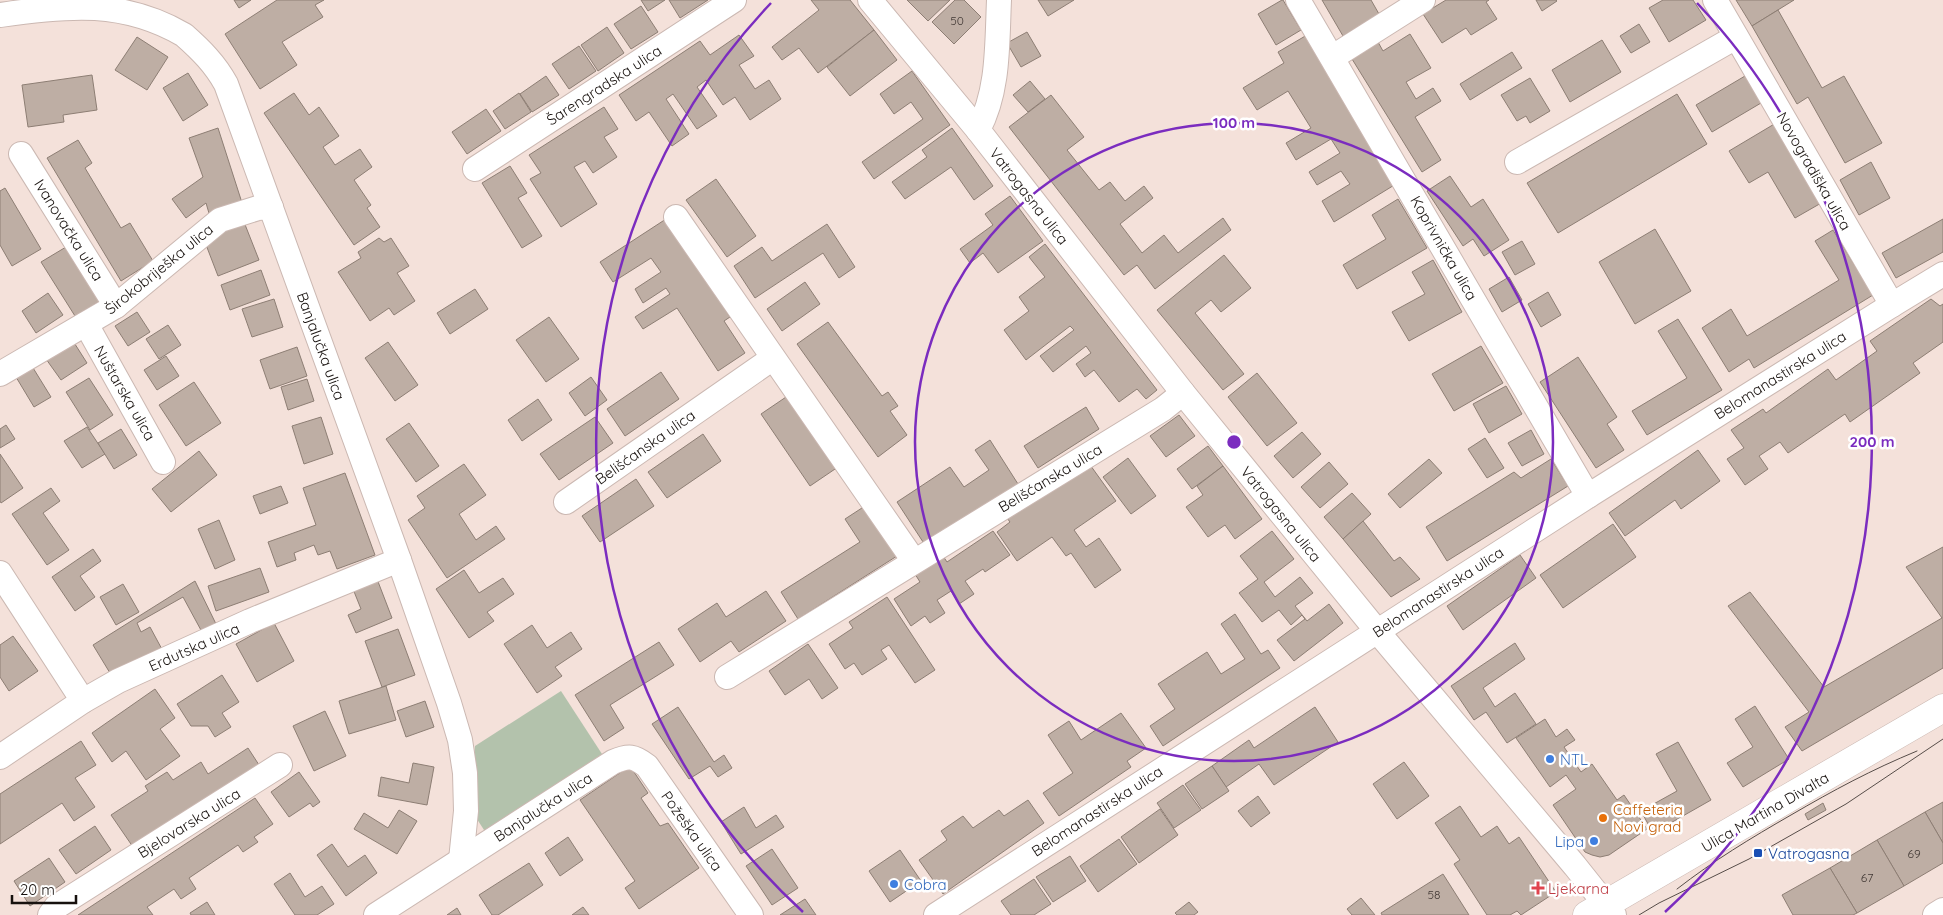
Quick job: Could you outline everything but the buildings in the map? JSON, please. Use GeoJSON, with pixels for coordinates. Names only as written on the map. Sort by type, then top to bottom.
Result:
{"type":"FeatureCollection","features":[{"type":"Feature","properties":{"kind":"street","name":"Šarengradska ulica"},"geometry":{"type":"LineString","coordinates":[[475,169],[734,0]]}},
{"type":"Feature","properties":{"kind":"street","name":"Vatrogasna ulica"},"geometry":{"type":"LineString","coordinates":[[870,0],[978,130],[1183,393],[1602,911]]}},
{"type":"Feature","properties":{"kind":"street"},"geometry":{"type":"LineString","coordinates":[[978,130],[987,113],[992,92],[996,63],[999,0]]}},
{"type":"Feature","properties":{"kind":"street","name":"Koprivnička ulica"},"geometry":{"type":"LineString","coordinates":[[1298,0],[1588,496]]}},
{"type":"Feature","properties":{"kind":"street"},"geometry":{"type":"LineString","coordinates":[[1332,56],[1423,0]]}},
{"type":"Feature","properties":{"kind":"street","name":"Novogradiška ulica"},"geometry":{"type":"LineString","coordinates":[[1716,0],[1892,305]]}},
{"type":"Feature","properties":{"kind":"street","name":"Banjalučka ulica"},"geometry":{"type":"LineString","coordinates":[[0,16],[81,3],[103,2],[141,9],[156,15],[201,50],[216,67],[226,84],[449,702],[460,740],[465,773],[466,811],[461,860]]}},
{"type":"Feature","properties":{"kind":"street"},"geometry":{"type":"LineString","coordinates":[[1517,162],[1736,37]]}},
{"type":"Feature","properties":{"kind":"street","name":"Ivanovačka ulica"},"geometry":{"type":"LineString","coordinates":[[21,154],[116,306]]}},
{"type":"Feature","properties":{"kind":"street","name":"Širokobriješka ulica"},"geometry":{"type":"LineString","coordinates":[[0,374],[116,306],[220,220],[258,208],[271,207]]}},
{"type":"Feature","properties":{"kind":"street"},"geometry":{"type":"LineString","coordinates":[[676,217],[914,561]]}},
{"type":"Feature","properties":{"kind":"street","name":"Belomanastirska ulica"},"geometry":{"type":"LineString","coordinates":[[936,915],[1588,496],[1943,274]]}},
{"type":"Feature","properties":{"kind":"street","name":"Nuštarska ulica"},"geometry":{"type":"LineString","coordinates":[[86,324],[164,462]]}},
{"type":"Feature","properties":{"kind":"street","name":"Belišćanska ulica"},"geometry":{"type":"LineString","coordinates":[[566,502],[773,358]]}},
{"type":"Feature","properties":{"kind":"street","name":"Belišćanska ulica"},"geometry":{"type":"LineString","coordinates":[[727,676],[1163,409],[1183,393]]}},
{"type":"Feature","properties":{"kind":"street","name":"Erdutska ulica"},"geometry":{"type":"LineString","coordinates":[[0,757],[118,681],[250,621],[399,560]]}},
{"type":"Feature","properties":{"kind":"street"},"geometry":{"type":"LineString","coordinates":[[0,572],[83,702]]}},
{"type":"Feature","properties":{"kind":"street","name":"Ulica Martina Divalta"},"geometry":{"type":"LineString","coordinates":[[1602,911],[1943,708]]}},
{"type":"Feature","properties":{"kind":"street","name":"Banjalučka ulica"},"geometry":{"type":"LineString","coordinates":[[376,915],[613,762],[626,757]]}},
{"type":"Feature","properties":{"kind":"street","name":"Požeška ulica"},"geometry":{"type":"LineString","coordinates":[[626,757],[638,759],[648,766],[751,915]]}},
{"type":"Feature","properties":{"kind":"street","name":"Bjelovarska ulica"},"geometry":{"type":"LineString","coordinates":[[50,915],[56,907],[280,765]]}},
{"type":"Feature","properties":{"kind":"street"},"geometry":{"type":"LineString","coordinates":[[1935,915],[1943,910]]}},
{"type":"Feature","properties":{"kind":"green space"},"geometry":{"type":"Polygon","coordinates":[[[561,691],[602,754],[486,833],[473,813],[471,790],[475,746],[561,691]]]}},
{"type":"Feature","properties":{"kind":"tram line"},"geometry":{"type":"LineString","coordinates":[[1639,915],[1659,903],[1749,859],[1846,804],[1943,739]]}},
{"type":"Feature","properties":{"kind":"tram line"},"geometry":{"type":"LineString","coordinates":[[1677,889],[1761,832],[1868,773],[1917,751]]}},
{"type":"Feature","properties":{"kind":"place","name":"NTL"},"geometry":{"type":"Point","coordinates":[1550,759]}},
{"type":"Feature","properties":{"kind":"place","name":"Caffeteria Novi grad"},"geometry":{"type":"Point","coordinates":[1603,818]}},
{"type":"Feature","properties":{"kind":"place","name":"Lipa"},"geometry":{"type":"Point","coordinates":[1594,841]}},
{"type":"Feature","properties":{"kind":"place","name":"Vatrogasna"},"geometry":{"type":"Point","coordinates":[1758,853]}},
{"type":"Feature","properties":{"kind":"place","name":"Cobra"},"geometry":{"type":"Point","coordinates":[894,884]}},
{"type":"Feature","properties":{"kind":"place","name":"Ljekarna"},"geometry":{"type":"Point","coordinates":[1538,888]}}]}
